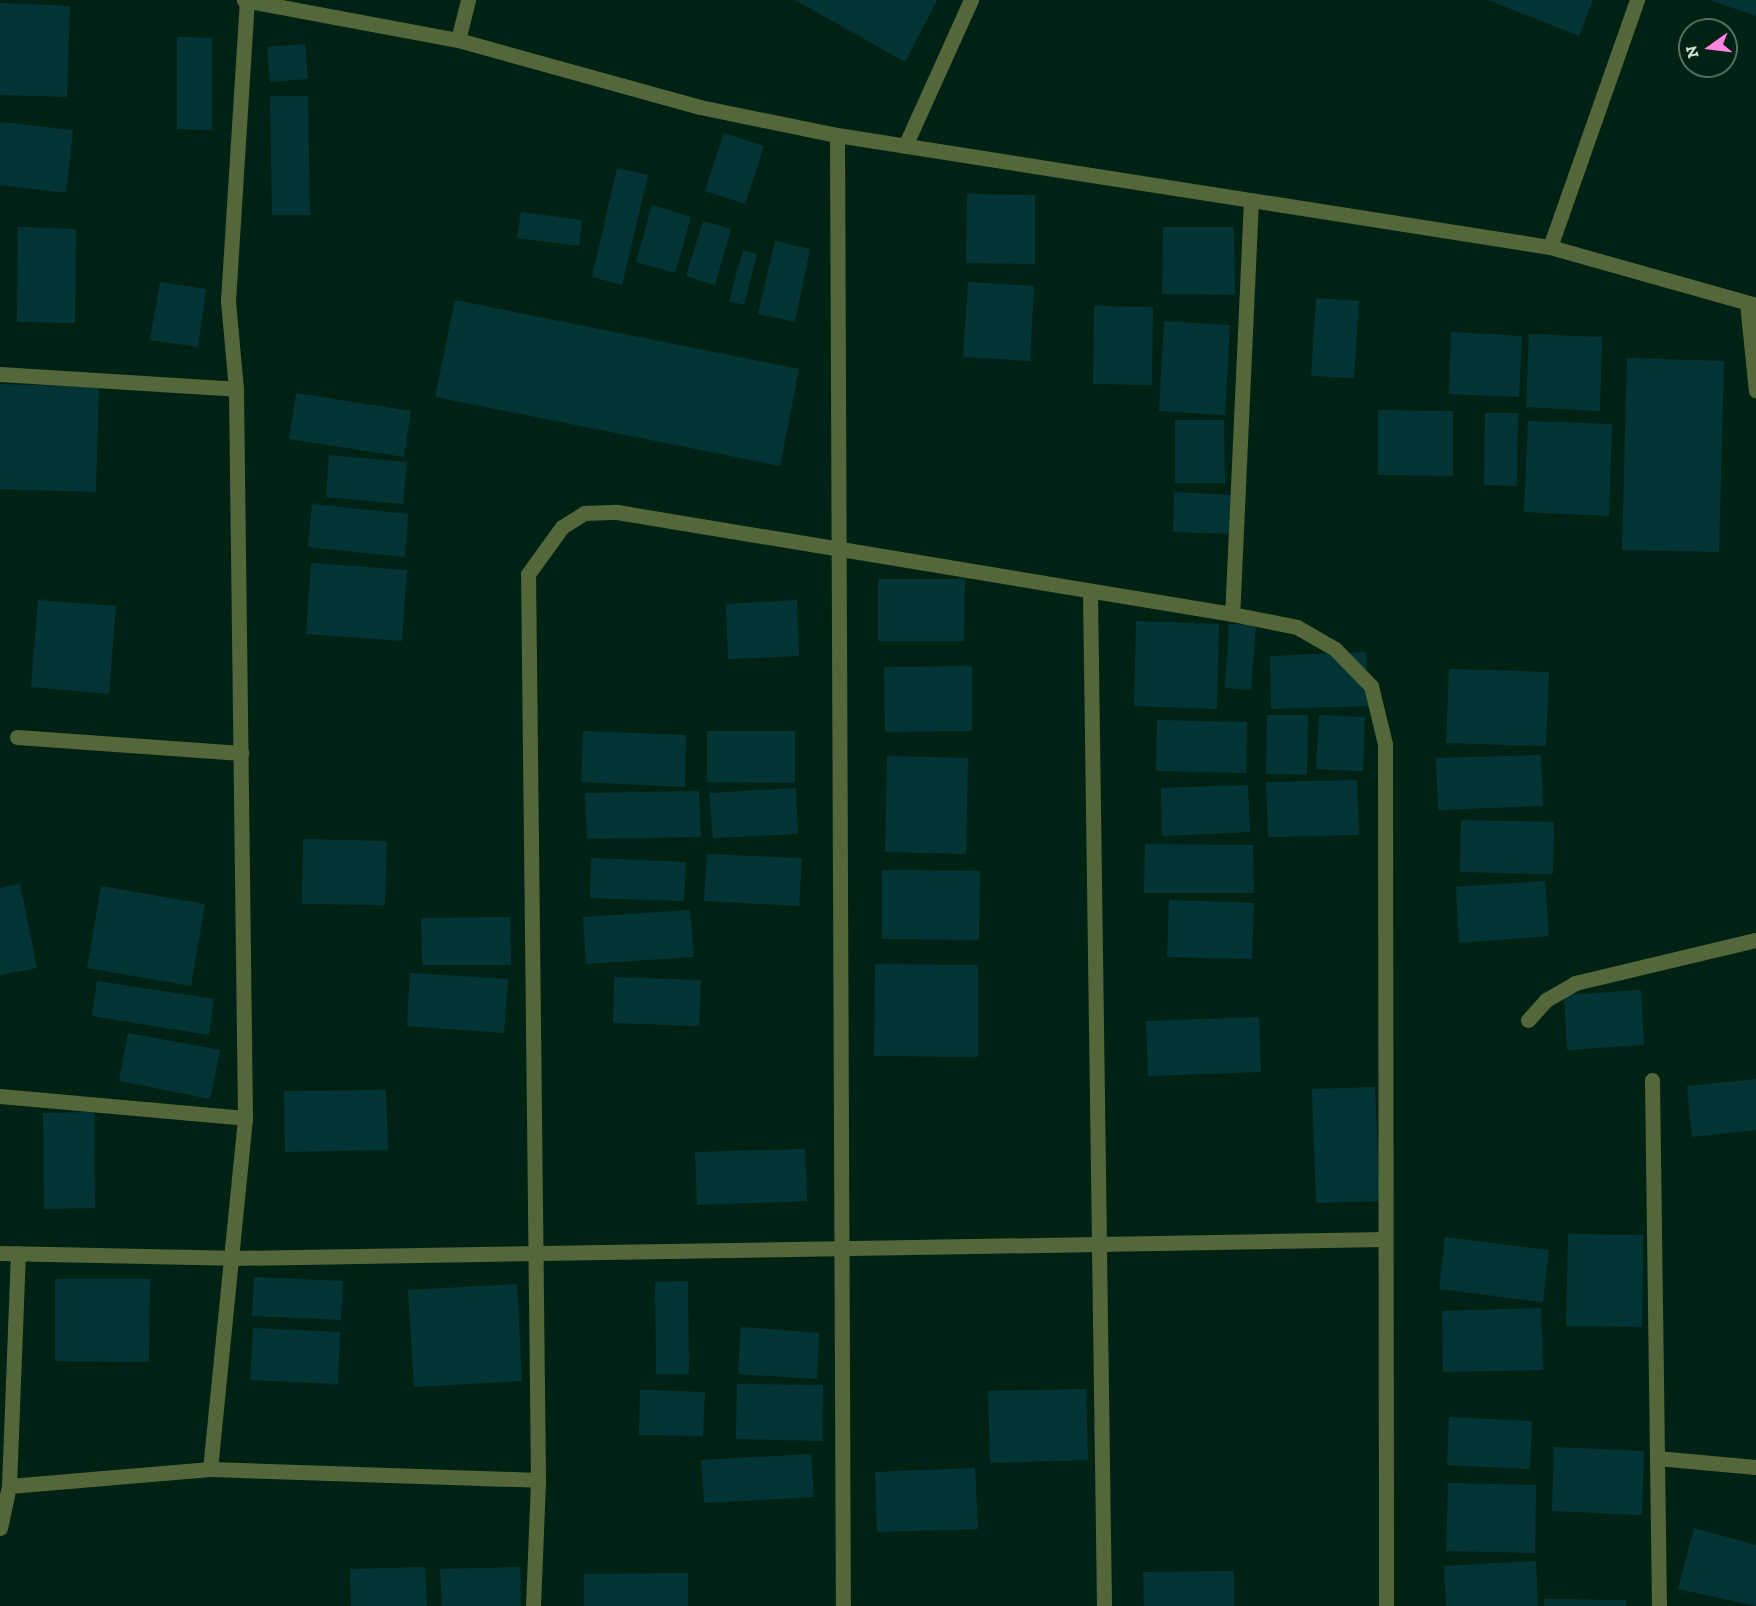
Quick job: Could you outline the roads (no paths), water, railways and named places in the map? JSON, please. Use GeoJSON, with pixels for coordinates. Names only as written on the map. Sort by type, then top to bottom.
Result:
{"type":"FeatureCollection","features":[{"type":"Feature","properties":{"kind":"street"},"geometry":{"type":"LineString","coordinates":[[210,1469],[244,1118],[236,389],[228,301],[245,0],[458,40],[700,107],[837,135],[1550,247],[1752,304],[1756,391]]}},
{"type":"Feature","properties":{"kind":"street"},"geometry":{"type":"LineString","coordinates":[[458,40],[468,0]]}},
{"type":"Feature","properties":{"kind":"street"},"geometry":{"type":"LineString","coordinates":[[905,146],[971,0]]}},
{"type":"Feature","properties":{"kind":"street"},"geometry":{"type":"LineString","coordinates":[[1550,247],[1637,0]]}},
{"type":"Feature","properties":{"kind":"street"},"geometry":{"type":"LineString","coordinates":[[837,135],[838,1248],[843,1606]]}},
{"type":"Feature","properties":{"kind":"street"},"geometry":{"type":"LineString","coordinates":[[1232,614],[1251,200]]}},
{"type":"Feature","properties":{"kind":"street"},"geometry":{"type":"LineString","coordinates":[[0,374],[236,389]]}},
{"type":"Feature","properties":{"kind":"street"},"geometry":{"type":"LineString","coordinates":[[533,1606],[538,1480],[528,574],[562,527],[584,513],[617,512],[838,552],[1232,614],[1297,627],[1335,649],[1371,686],[1385,744],[1386,1606]]}},
{"type":"Feature","properties":{"kind":"street"},"geometry":{"type":"LineString","coordinates":[[1090,591],[1104,1606]]}},
{"type":"Feature","properties":{"kind":"street"},"geometry":{"type":"LineString","coordinates":[[16,737],[241,753]]}},
{"type":"Feature","properties":{"kind":"street"},"geometry":{"type":"LineString","coordinates":[[1528,1020],[1546,1000],[1575,983],[1756,940]]}},
{"type":"Feature","properties":{"kind":"street"},"geometry":{"type":"LineString","coordinates":[[1652,1080],[1659,1606]]}},
{"type":"Feature","properties":{"kind":"street"},"geometry":{"type":"LineString","coordinates":[[0,1096],[244,1118]]}},
{"type":"Feature","properties":{"kind":"street"},"geometry":{"type":"LineString","coordinates":[[0,1253],[231,1258],[1384,1239]]}},
{"type":"Feature","properties":{"kind":"street"},"geometry":{"type":"LineString","coordinates":[[0,1528],[9,1486],[18,1253]]}},
{"type":"Feature","properties":{"kind":"street"},"geometry":{"type":"LineString","coordinates":[[1657,1458],[1756,1467]]}},
{"type":"Feature","properties":{"kind":"street"},"geometry":{"type":"LineString","coordinates":[[9,1486],[210,1469],[538,1480]]}}]}
